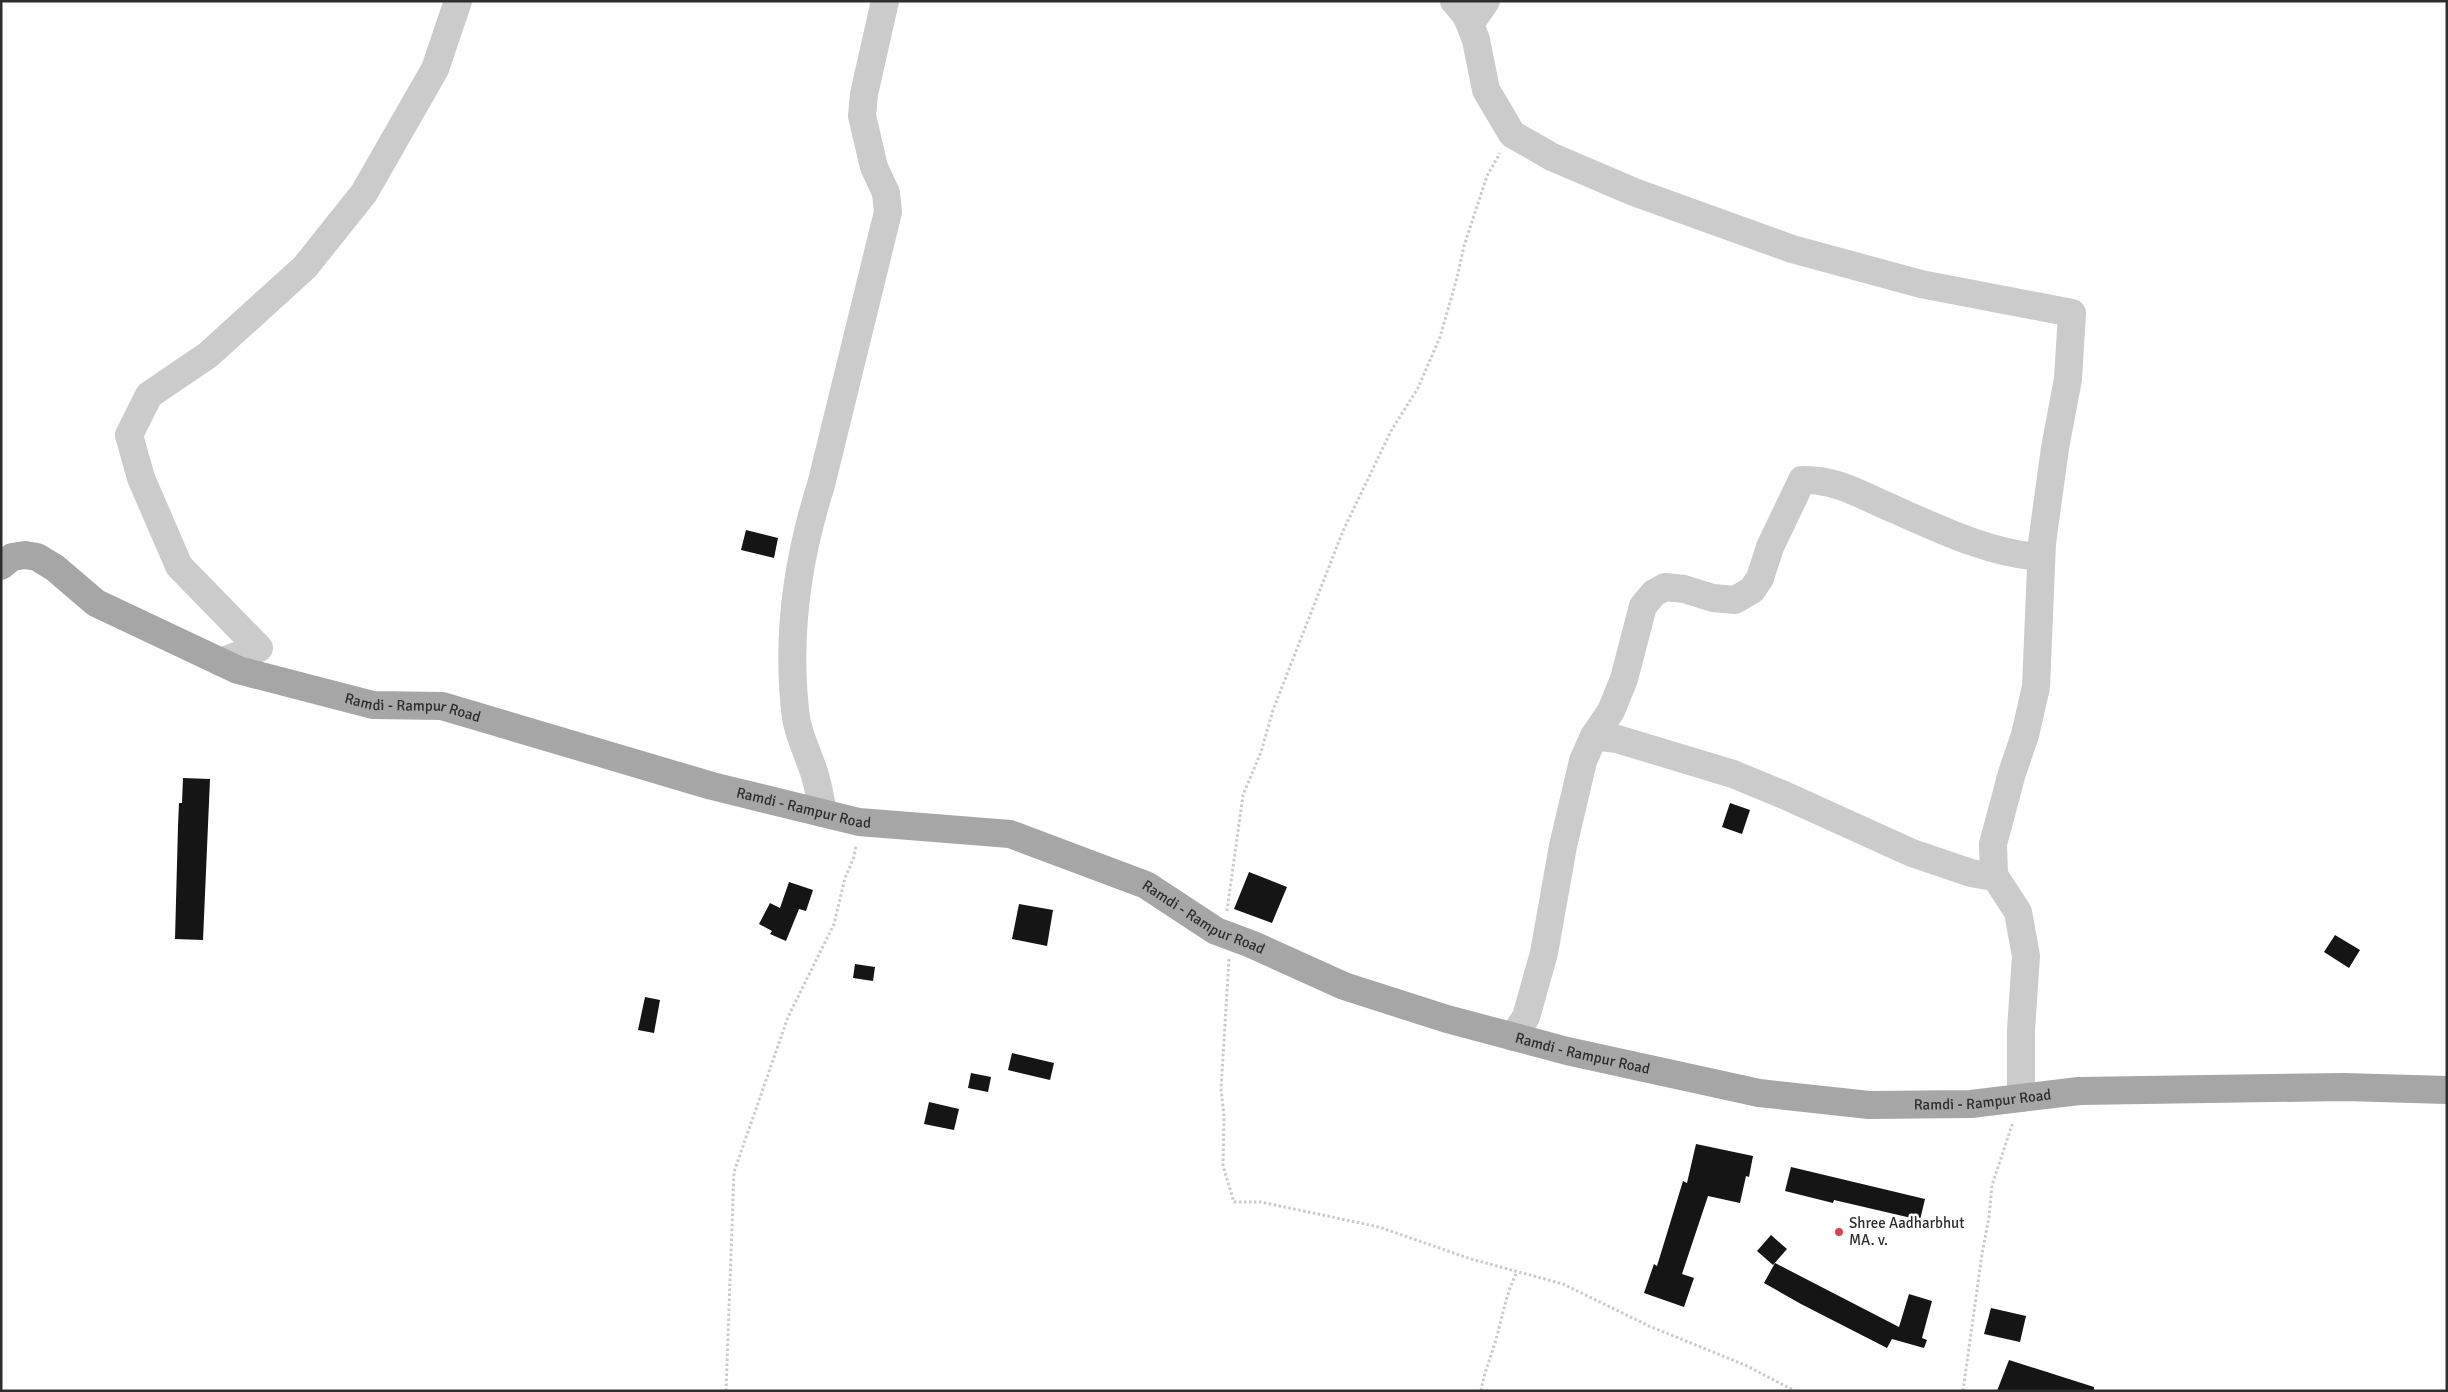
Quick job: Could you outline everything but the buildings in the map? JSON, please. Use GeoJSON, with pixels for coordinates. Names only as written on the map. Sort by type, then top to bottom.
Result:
{"type":"FeatureCollection","features":[{"type":"Feature","properties":{"kind":"main road","name":"Ramdi - Rampur Road"},"geometry":{"type":"LineString","coordinates":[[1,566],[12,558],[25,555],[37,557],[55,568],[96,603],[238,670],[373,705],[442,706],[712,786],[859,822],[1010,834],[1146,885],[1223,933],[1344,986],[1447,1019],[1759,1093],[1869,1105],[1971,1104],[2088,1090],[2344,1087],[2447,1090]]}},
{"type":"Feature","properties":{"kind":"street"},"geometry":{"type":"LineString","coordinates":[[220,662],[259,648],[179,566],[141,478],[129,435],[149,395],[208,355],[305,267],[364,194],[436,69],[458,1]]}},
{"type":"Feature","properties":{"kind":"street"},"geometry":{"type":"LineString","coordinates":[[823,813],[816,780],[796,719],[793,653],[797,580],[809,524],[821,485],[888,212],[886,193],[874,167],[862,116],[864,94],[885,1]]}},
{"type":"Feature","properties":{"kind":"street"},"geometry":{"type":"LineString","coordinates":[[1454,1],[1465,14],[1476,40],[1486,90],[1512,134],[1552,157],[1634,192],[1792,249],[1921,284],[2072,313],[2068,379],[2055,448],[2041,557],[2036,687],[2025,736],[2012,773],[1993,844],[1994,875],[2018,912],[2026,956],[2021,1030],[2021,1098]]}},
{"type":"Feature","properties":{"kind":"street"},"geometry":{"type":"LineString","coordinates":[[1470,24],[1486,1]]}},
{"type":"Feature","properties":{"kind":"street"},"geometry":{"type":"LineString","coordinates":[[1513,1036],[1526,1017],[1544,954],[1565,837],[1583,761],[1594,736],[1611,710],[1624,679],[1643,606],[1654,593],[1665,588],[1684,589],[1713,598],[1735,600],[1752,590],[1760,578],[1770,547],[1802,480],[1831,482],[1968,539],[2016,556],[2041,557]]}},
{"type":"Feature","properties":{"kind":"street"},"geometry":{"type":"LineString","coordinates":[[1594,736],[1617,739],[1733,774],[1912,853],[1971,873],[1988,876]]}},
{"type":"Feature","properties":{"kind":"path"},"geometry":{"type":"LineString","coordinates":[[1512,134],[1488,176],[1464,246],[1440,336],[1418,388],[1391,431],[1343,531],[1276,702],[1262,752],[1243,795],[1223,933],[1221,1089],[1224,1116],[1223,1166],[1234,1202],[1261,1202],[1370,1224],[1418,1242],[1563,1284],[1665,1333],[1745,1364],[1795,1391]]}},
{"type":"Feature","properties":{"kind":"path"},"geometry":{"type":"LineString","coordinates":[[726,1391],[734,1172],[788,1017],[834,924],[845,878],[854,857],[859,822]]}},
{"type":"Feature","properties":{"kind":"path"},"geometry":{"type":"LineString","coordinates":[[1963,1391],[1992,1185],[2021,1098]]}},
{"type":"Feature","properties":{"kind":"path"},"geometry":{"type":"LineString","coordinates":[[1481,1391],[1486,1364],[1505,1309],[1508,1290],[1517,1272]]}},
{"type":"Feature","properties":{"kind":"place","name":"Shree Aadharbhut MA. v."},"geometry":{"type":"Point","coordinates":[1839,1232]}}]}
